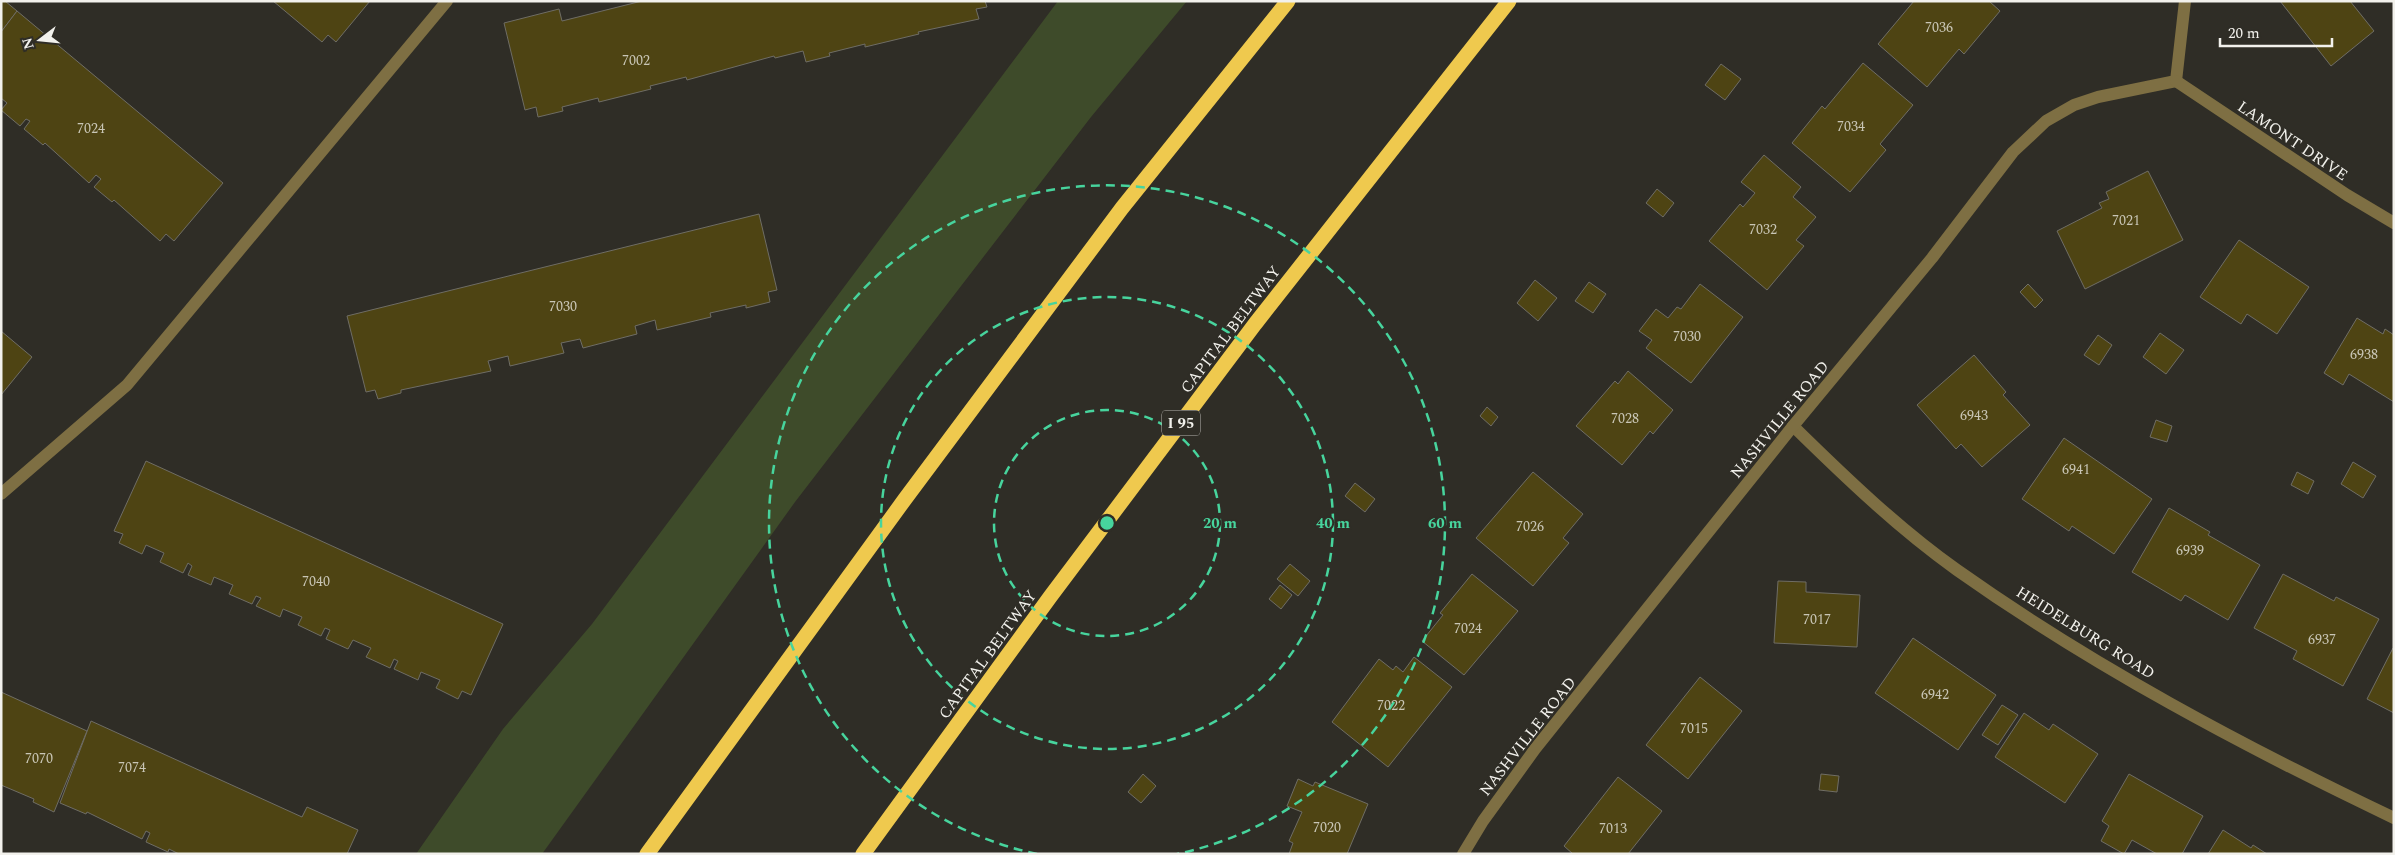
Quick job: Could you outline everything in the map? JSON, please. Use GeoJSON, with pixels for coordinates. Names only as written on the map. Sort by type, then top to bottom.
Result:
{"type":"FeatureCollection","features":[{"type":"Feature","properties":{"kind":"highway"},"geometry":{"type":"LineString","coordinates":[[647,854],[905,498],[1110,224],[1288,1]]}},
{"type":"Feature","properties":{"kind":"highway","name":"CAPITAL BELTWAY"},"geometry":{"type":"LineString","coordinates":[[863,854],[1050,597],[1255,324],[1509,1]]}},
{"type":"Feature","properties":{"kind":"street"},"geometry":{"type":"LineString","coordinates":[[1,494],[126,385],[447,1]]}},
{"type":"Feature","properties":{"kind":"street"},"geometry":{"type":"LineString","coordinates":[[2176,81],[2185,1]]}},
{"type":"Feature","properties":{"kind":"street","name":"LAMONT DRIVE"},"geometry":{"type":"LineString","coordinates":[[2176,81],[2347,195],[2394,223]]}},
{"type":"Feature","properties":{"kind":"street","name":"NASHVILLE ROAD"},"geometry":{"type":"LineString","coordinates":[[1464,854],[1483,821],[1535,749],[1793,426],[1932,258],[2013,152],[2032,132],[2053,116],[2074,105],[2098,97],[2176,81]]}},
{"type":"Feature","properties":{"kind":"street","name":"HEIDELBURG ROAD"},"geometry":{"type":"LineString","coordinates":[[1793,426],[1861,493],[1956,570],[2059,637],[2234,737],[2394,818]]}},
{"type":"Feature","properties":{"kind":"green space"},"geometry":{"type":"Polygon","coordinates":[[[1058,1],[1187,1],[1091,117],[795,502],[542,854],[416,854],[503,729],[592,624],[1058,1]]]}},
{"type":"Feature","properties":{"kind":"building"},"geometry":{"type":"Polygon","coordinates":[[[1,1],[5,1],[17,11],[1,32],[1,1]]]}},
{"type":"Feature","properties":{"kind":"building"},"geometry":{"type":"Polygon","coordinates":[[[273,1],[370,1],[336,42],[328,35],[322,42],[273,1]]]}},
{"type":"Feature","properties":{"kind":"building"},"geometry":{"type":"Polygon","coordinates":[[[642,1],[985,1],[987,7],[976,9],[979,19],[918,32],[919,34],[865,47],[865,44],[829,53],[830,56],[806,62],[803,51],[775,58],[774,56],[687,80],[686,77],[650,86],[651,89],[599,102],[598,98],[562,107],[563,111],[538,117],[536,107],[525,110],[504,23],[559,9],[562,21],[642,1]]]}},
{"type":"Feature","properties":{"kind":"building"},"geometry":{"type":"Polygon","coordinates":[[[1914,1],[1989,1],[2000,11],[1964,54],[1959,49],[1927,87],[1878,44],[1914,1]]]}},
{"type":"Feature","properties":{"kind":"building"},"geometry":{"type":"Polygon","coordinates":[[[2280,1],[2350,1],[2374,31],[2331,66],[2280,1]]]}},
{"type":"Feature","properties":{"kind":"building"},"geometry":{"type":"Polygon","coordinates":[[[17,11],[223,183],[174,241],[166,234],[160,241],[114,200],[112,202],[94,187],[101,179],[96,175],[89,183],[45,143],[43,145],[24,129],[30,121],[26,119],[20,126],[1,110],[7,103],[1,98],[1,32],[17,11]]]}},
{"type":"Feature","properties":{"kind":"building"},"geometry":{"type":"Polygon","coordinates":[[[1863,63],[1913,105],[1880,144],[1886,150],[1850,192],[1792,143],[1822,106],[1825,109],[1863,63]]]}},
{"type":"Feature","properties":{"kind":"building"},"geometry":{"type":"Polygon","coordinates":[[[1721,64],[1741,79],[1725,100],[1705,85],[1721,64]]]}},
{"type":"Feature","properties":{"kind":"building"},"geometry":{"type":"Polygon","coordinates":[[[1764,155],[1801,187],[1793,197],[1816,217],[1796,240],[1804,246],[1767,290],[1709,241],[1740,204],[1743,207],[1755,193],[1741,182],[1764,155]]]}},
{"type":"Feature","properties":{"kind":"building"},"geometry":{"type":"Polygon","coordinates":[[[2148,171],[2183,240],[2085,289],[2057,231],[2102,208],[2099,203],[2109,199],[2106,192],[2148,171]]]}},
{"type":"Feature","properties":{"kind":"building"},"geometry":{"type":"Polygon","coordinates":[[[1657,189],[1674,203],[1663,217],[1646,203],[1657,189]]]}},
{"type":"Feature","properties":{"kind":"building"},"geometry":{"type":"Polygon","coordinates":[[[759,214],[777,290],[768,292],[770,302],[746,308],[746,305],[710,313],[711,317],[657,330],[655,320],[635,326],[637,334],[583,348],[580,339],[561,343],[564,353],[510,366],[508,356],[488,361],[491,371],[401,390],[401,393],[378,399],[375,390],[366,392],[347,316],[759,214]]]}},
{"type":"Feature","properties":{"kind":"building"},"geometry":{"type":"Polygon","coordinates":[[[2239,240],[2309,287],[2277,334],[2247,314],[2241,324],[2200,297],[2239,240]]]}},
{"type":"Feature","properties":{"kind":"building"},"geometry":{"type":"Polygon","coordinates":[[[1535,280],[1557,298],[1538,321],[1517,303],[1535,280]]]}},
{"type":"Feature","properties":{"kind":"building"},"geometry":{"type":"Polygon","coordinates":[[[1589,282],[1606,294],[1593,313],[1575,301],[1589,282]]]}},
{"type":"Feature","properties":{"kind":"building"},"geometry":{"type":"Polygon","coordinates":[[[1700,284],[1743,317],[1691,383],[1646,348],[1652,340],[1639,331],[1656,309],[1668,318],[1677,307],[1681,309],[1700,284]]]}},
{"type":"Feature","properties":{"kind":"building"},"geometry":{"type":"Polygon","coordinates":[[[2028,284],[2043,300],[2035,308],[2020,292],[2028,284]]]}},
{"type":"Feature","properties":{"kind":"building"},"geometry":{"type":"Polygon","coordinates":[[[2357,318],[2383,334],[2385,329],[2394,335],[2394,402],[2349,374],[2343,385],[2324,373],[2357,318]]]}},
{"type":"Feature","properties":{"kind":"building"},"geometry":{"type":"Polygon","coordinates":[[[1,331],[32,357],[1,395],[1,331]]]}},
{"type":"Feature","properties":{"kind":"building"},"geometry":{"type":"Polygon","coordinates":[[[2160,333],[2184,350],[2166,374],[2143,357],[2160,333]]]}},
{"type":"Feature","properties":{"kind":"building"},"geometry":{"type":"Polygon","coordinates":[[[2098,335],[2112,345],[2099,365],[2084,355],[2098,335]]]}},
{"type":"Feature","properties":{"kind":"building"},"geometry":{"type":"Polygon","coordinates":[[[1974,355],[2006,392],[2003,395],[2030,425],[1982,467],[1961,444],[1956,449],[1917,405],[1974,355]]]}},
{"type":"Feature","properties":{"kind":"building"},"geometry":{"type":"Polygon","coordinates":[[[1628,371],[1673,410],[1653,434],[1650,431],[1622,465],[1576,426],[1615,381],[1618,384],[1628,371]]]}},
{"type":"Feature","properties":{"kind":"building"},"geometry":{"type":"Polygon","coordinates":[[[1487,407],[1498,417],[1491,426],[1480,416],[1487,407]]]}},
{"type":"Feature","properties":{"kind":"building"},"geometry":{"type":"Polygon","coordinates":[[[2156,420],[2172,426],[2167,442],[2150,437],[2156,420]]]}},
{"type":"Feature","properties":{"kind":"building"},"geometry":{"type":"Polygon","coordinates":[[[2064,438],[2152,499],[2114,554],[2072,526],[2069,531],[2022,499],[2064,438]]]}},
{"type":"Feature","properties":{"kind":"building"},"geometry":{"type":"Polygon","coordinates":[[[146,461],[503,624],[471,695],[462,691],[458,699],[436,688],[440,680],[421,672],[418,680],[394,669],[398,661],[394,659],[390,668],[366,657],[371,648],[353,640],[348,649],[326,639],[330,630],[325,628],[321,636],[298,625],[302,617],[283,609],[280,617],[256,606],[261,598],[256,596],[252,604],[229,594],[233,585],[214,577],[211,585],[188,575],[192,566],[188,563],[183,573],[160,562],[164,553],[146,545],[142,554],[119,543],[123,534],[114,531],[146,461]]]}},
{"type":"Feature","properties":{"kind":"building"},"geometry":{"type":"Polygon","coordinates":[[[2353,462],[2376,476],[2363,498],[2341,484],[2353,462]]]}},
{"type":"Feature","properties":{"kind":"building"},"geometry":{"type":"Polygon","coordinates":[[[1533,472],[1583,514],[1563,538],[1569,543],[1533,586],[1476,538],[1533,472]]]}},
{"type":"Feature","properties":{"kind":"building"},"geometry":{"type":"Polygon","coordinates":[[[2297,472],[2314,481],[2308,494],[2291,485],[2297,472]]]}},
{"type":"Feature","properties":{"kind":"building"},"geometry":{"type":"Polygon","coordinates":[[[1355,483],[1375,499],[1365,512],[1345,496],[1355,483]]]}},
{"type":"Feature","properties":{"kind":"building"},"geometry":{"type":"Polygon","coordinates":[[[2169,508],[2210,532],[2208,535],[2260,565],[2228,620],[2185,595],[2181,601],[2132,572],[2169,508]]]}},
{"type":"Feature","properties":{"kind":"building"},"geometry":{"type":"Polygon","coordinates":[[[1290,564],[1310,581],[1298,596],[1277,579],[1290,564]]]}},
{"type":"Feature","properties":{"kind":"building"},"geometry":{"type":"Polygon","coordinates":[[[1472,574],[1518,611],[1464,675],[1422,641],[1443,615],[1440,613],[1472,574]]]}},
{"type":"Feature","properties":{"kind":"building"},"geometry":{"type":"Polygon","coordinates":[[[2283,574],[2334,601],[2336,597],[2379,619],[2343,686],[2293,659],[2297,651],[2254,628],[2283,574]]]}},
{"type":"Feature","properties":{"kind":"building"},"geometry":{"type":"Polygon","coordinates":[[[1778,581],[1806,582],[1806,592],[1860,595],[1857,647],[1774,643],[1778,581]]]}},
{"type":"Feature","properties":{"kind":"building"},"geometry":{"type":"Polygon","coordinates":[[[1280,585],[1292,595],[1281,609],[1269,599],[1280,585]]]}},
{"type":"Feature","properties":{"kind":"building"},"geometry":{"type":"Polygon","coordinates":[[[1913,638],[1996,695],[1958,750],[1875,693],[1913,638]]]}},
{"type":"Feature","properties":{"kind":"building"},"geometry":{"type":"Polygon","coordinates":[[[2394,649],[2394,713],[2367,699],[2394,649]]]}},
{"type":"Feature","properties":{"kind":"building"},"geometry":{"type":"Polygon","coordinates":[[[1414,657],[1452,687],[1388,767],[1332,722],[1379,659],[1393,670],[1396,666],[1403,672],[1414,657]]]}},
{"type":"Feature","properties":{"kind":"building"},"geometry":{"type":"Polygon","coordinates":[[[1700,677],[1742,711],[1688,779],[1646,745],[1700,677]]]}},
{"type":"Feature","properties":{"kind":"building"},"geometry":{"type":"Polygon","coordinates":[[[1,692],[87,731],[54,812],[33,802],[34,799],[1,785],[1,692]]]}},
{"type":"Feature","properties":{"kind":"building"},"geometry":{"type":"Polygon","coordinates":[[[2002,705],[2018,715],[1998,745],[1982,735],[2002,705]]]}},
{"type":"Feature","properties":{"kind":"building"},"geometry":{"type":"Polygon","coordinates":[[[2024,713],[2049,730],[2053,724],[2098,754],[2065,803],[1995,757],[2024,713]]]}},
{"type":"Feature","properties":{"kind":"building"},"geometry":{"type":"Polygon","coordinates":[[[91,721],[302,817],[307,807],[358,830],[347,854],[179,854],[169,849],[168,852],[146,842],[150,833],[146,831],[142,839],[87,812],[86,814],[60,803],[91,721]]]}},
{"type":"Feature","properties":{"kind":"building"},"geometry":{"type":"Polygon","coordinates":[[[1143,774],[1156,786],[1141,803],[1128,792],[1143,774]]]}},
{"type":"Feature","properties":{"kind":"building"},"geometry":{"type":"Polygon","coordinates":[[[1821,774],[1839,776],[1837,792],[1819,790],[1821,774]]]}},
{"type":"Feature","properties":{"kind":"building"},"geometry":{"type":"Polygon","coordinates":[[[2129,774],[2203,816],[2182,854],[2157,854],[2132,840],[2124,854],[2101,841],[2109,826],[2102,821],[2129,774]]]}},
{"type":"Feature","properties":{"kind":"building"},"geometry":{"type":"Polygon","coordinates":[[[1618,777],[1662,811],[1628,854],[1573,854],[1564,846],[1618,777]]]}},
{"type":"Feature","properties":{"kind":"building"},"geometry":{"type":"Polygon","coordinates":[[[1298,779],[1313,786],[1315,782],[1368,804],[1347,854],[1289,854],[1293,843],[1289,841],[1302,812],[1287,806],[1298,779]]]}},
{"type":"Feature","properties":{"kind":"building"},"geometry":{"type":"Polygon","coordinates":[[[2223,830],[2251,848],[2253,845],[2267,854],[2208,854],[2223,830]]]}}]}
